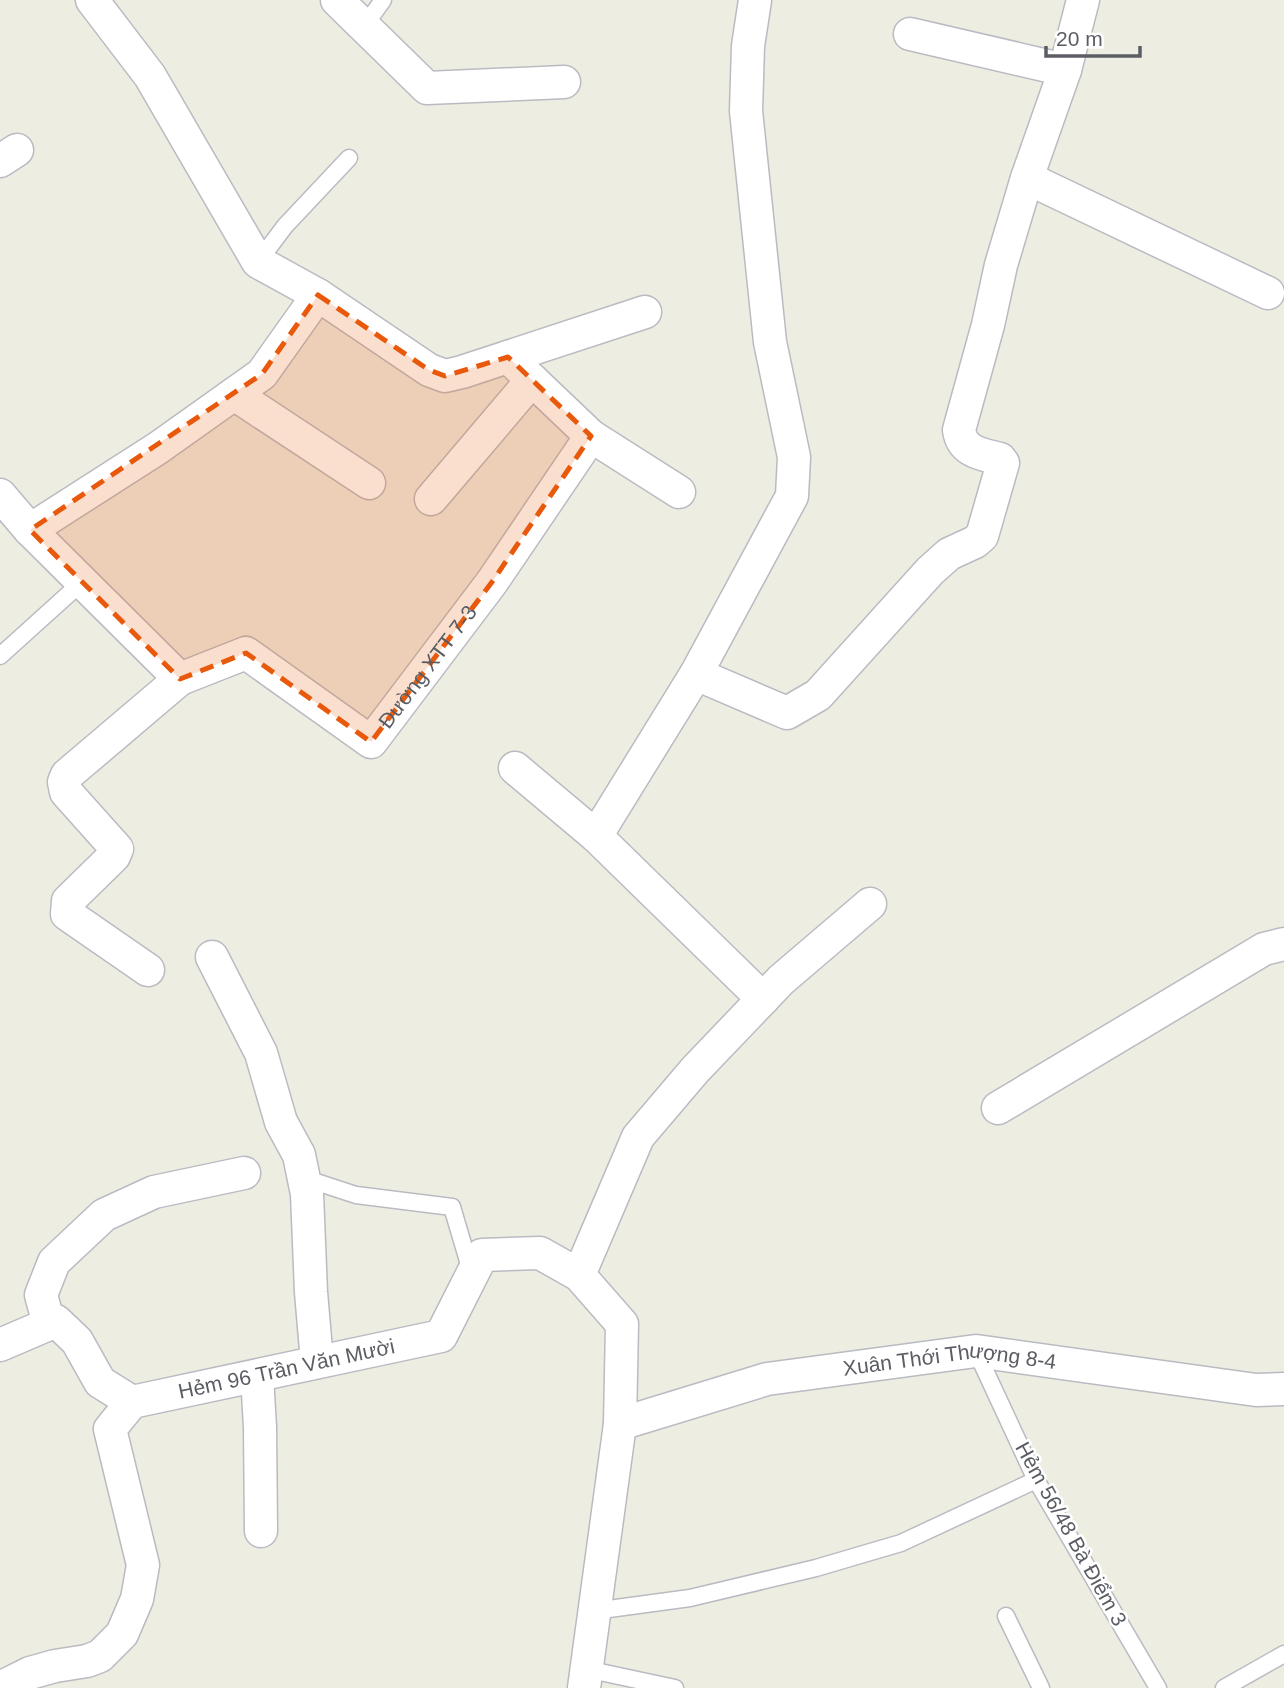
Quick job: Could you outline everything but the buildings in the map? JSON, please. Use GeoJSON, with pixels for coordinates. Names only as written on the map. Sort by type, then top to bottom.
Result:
{"type":"FeatureCollection","features":[{"type":"Feature","properties":{"kind":"street"},"geometry":{"type":"LineString","coordinates":[[92,0],[150,76],[258,262],[318,295],[429,370],[445,376],[645,312]]}},
{"type":"Feature","properties":{"kind":"street"},"geometry":{"type":"LineString","coordinates":[[337,0],[427,88],[564,82]]}},
{"type":"Feature","properties":{"kind":"street"},"geometry":{"type":"LineString","coordinates":[[596,836],[696,674],[792,496],[794,457],[770,342],[746,111],[748,46],[755,0]]}},
{"type":"Feature","properties":{"kind":"street"},"geometry":{"type":"LineString","coordinates":[[696,674],[787,713],[818,695],[930,571],[949,554],[982,536],[1003,463],[1000,459],[964,446],[960,441],[959,430],[988,326],[1001,265],[1027,178],[1065,70],[1083,0]]}},
{"type":"Feature","properties":{"kind":"street"},"geometry":{"type":"LineString","coordinates":[[910,34],[1065,70]]}},
{"type":"Feature","properties":{"kind":"street"},"geometry":{"type":"LineString","coordinates":[[1027,178],[1268,293]]}},
{"type":"Feature","properties":{"kind":"street"},"geometry":{"type":"LineString","coordinates":[[30,530],[158,448],[262,374],[318,295]]}},
{"type":"Feature","properties":{"kind":"street"},"geometry":{"type":"LineString","coordinates":[[508,357],[591,436],[679,492]]}},
{"type":"Feature","properties":{"kind":"street"},"geometry":{"type":"LineString","coordinates":[[431,499],[532,380]]}},
{"type":"Feature","properties":{"kind":"street"},"geometry":{"type":"LineString","coordinates":[[234,394],[369,483]]}},
{"type":"Feature","properties":{"kind":"street","name":"Đường XTT 7-3"},"geometry":{"type":"LineString","coordinates":[[180,679],[246,653],[371,743],[492,582],[591,436]]}},
{"type":"Feature","properties":{"kind":"street"},"geometry":{"type":"LineString","coordinates":[[0,495],[30,530],[180,679],[67,775],[64,782],[66,792],[117,849],[114,856],[68,901],[67,914],[148,970]]}},
{"type":"Feature","properties":{"kind":"street"},"geometry":{"type":"LineString","coordinates":[[515,768],[596,836],[763,999]]}},
{"type":"Feature","properties":{"kind":"street"},"geometry":{"type":"LineString","coordinates":[[579,1275],[638,1137],[695,1070],[781,980],[870,904]]}},
{"type":"Feature","properties":{"kind":"street"},"geometry":{"type":"LineString","coordinates":[[998,1108],[1264,949],[1281,954]]}},
{"type":"Feature","properties":{"kind":"street"},"geometry":{"type":"LineString","coordinates":[[212,957],[261,1053],[281,1122],[299,1155],[307,1194],[317,1363]]}},
{"type":"Feature","properties":{"kind":"street"},"geometry":{"type":"LineString","coordinates":[[49,1324],[41,1294],[54,1262],[103,1215],[154,1192],[244,1174]]}},
{"type":"Feature","properties":{"kind":"street"},"geometry":{"type":"LineString","coordinates":[[472,1274],[482,1255],[540,1253],[579,1275],[622,1324],[620,1424],[585,1679]]}},
{"type":"Feature","properties":{"kind":"street","name":"Hẻm 96 Trần Văn Mười"},"geometry":{"type":"LineString","coordinates":[[132,1402],[441,1336],[472,1274]]}},
{"type":"Feature","properties":{"kind":"street"},"geometry":{"type":"LineString","coordinates":[[0,1345],[56,1321],[77,1341],[100,1382],[132,1402],[110,1429],[143,1564],[137,1600],[122,1634],[100,1656],[30,1673],[5,1687]]}},
{"type":"Feature","properties":{"kind":"street","name":"Xuân Thới Thượng 8-4"},"geometry":{"type":"LineString","coordinates":[[620,1424],[767,1379],[976,1350],[1256,1390],[1284,1388]]}},
{"type":"Feature","properties":{"kind":"street"},"geometry":{"type":"LineString","coordinates":[[257,1376],[261,1531]]}},
{"type":"Feature","properties":{"kind":"lane"},"geometry":{"type":"LineString","coordinates":[[365,25],[383,0]]}},
{"type":"Feature","properties":{"kind":"lane"},"geometry":{"type":"LineString","coordinates":[[258,262],[285,226],[349,158]]}},
{"type":"Feature","properties":{"kind":"lane"},"geometry":{"type":"LineString","coordinates":[[0,656],[82,582]]}},
{"type":"Feature","properties":{"kind":"lane"},"geometry":{"type":"LineString","coordinates":[[304,1178],[356,1195],[416,1201],[452,1208],[472,1274]]}},
{"type":"Feature","properties":{"kind":"lane","name":"Hẻm 56/48 Bà Điểm 3"},"geometry":{"type":"LineString","coordinates":[[976,1350],[1036,1480],[1155,1682]]}},
{"type":"Feature","properties":{"kind":"lane"},"geometry":{"type":"LineString","coordinates":[[594,1611],[690,1598],[816,1568],[901,1544],[1036,1480]]}},
{"type":"Feature","properties":{"kind":"lane"},"geometry":{"type":"LineString","coordinates":[[1006,1616],[1041,1688]]}},
{"type":"Feature","properties":{"kind":"lane"},"geometry":{"type":"LineString","coordinates":[[1224,1688],[1284,1654]]}},
{"type":"Feature","properties":{"kind":"lane"},"geometry":{"type":"LineString","coordinates":[[585,1679],[675,1688]]}},
{"type":"Feature","properties":{"kind":"highlighted area"},"geometry":{"type":"Polygon","coordinates":[[[318,295],[429,370],[445,376],[508,357],[591,436],[492,582],[371,742],[246,653],[180,679],[30,530],[262,374],[318,295]]]}}]}
